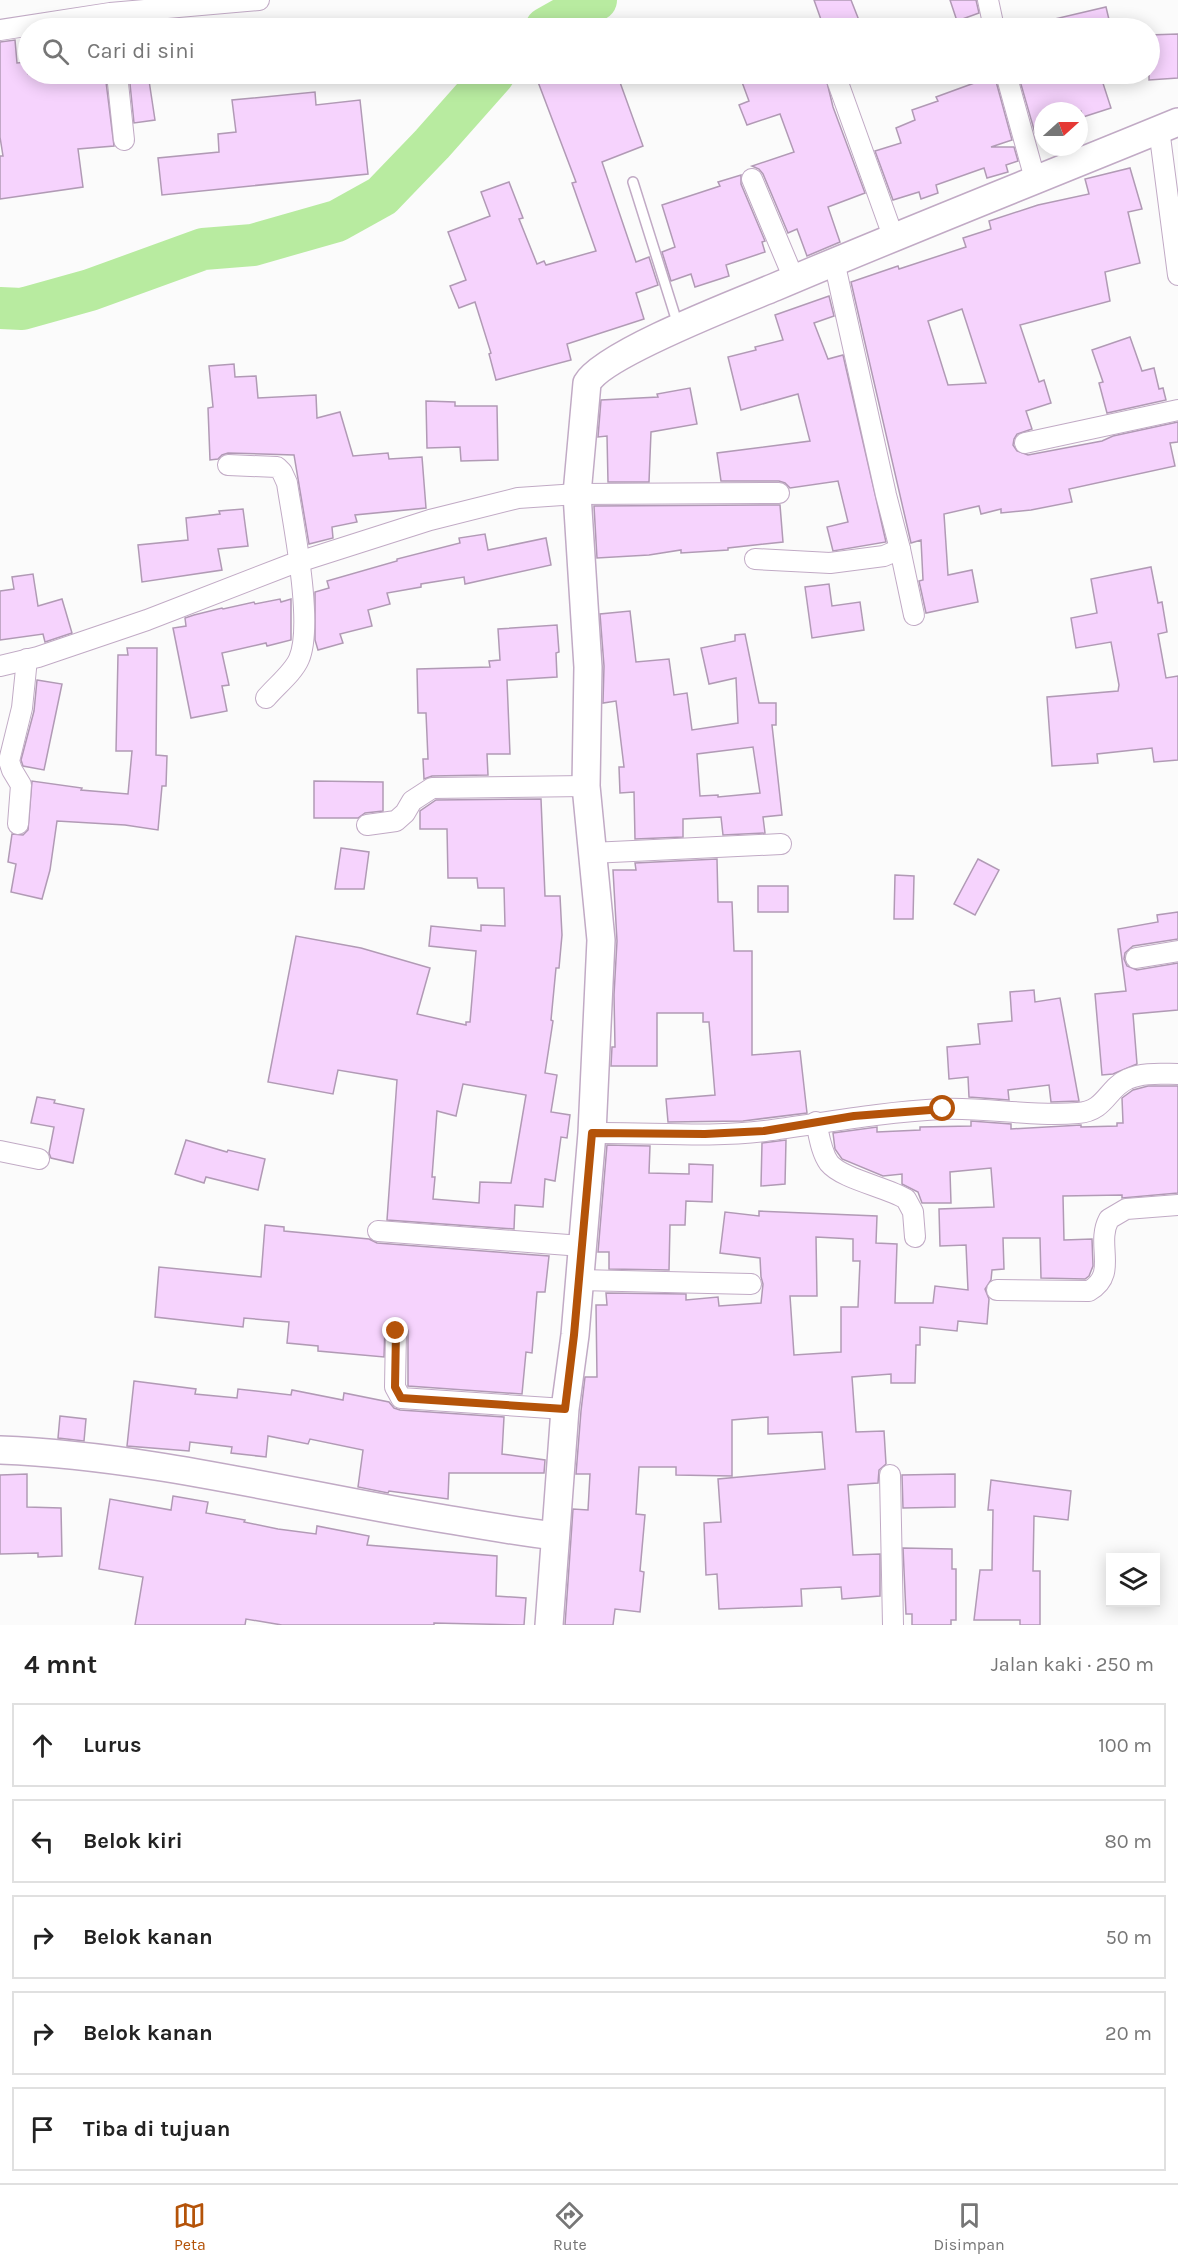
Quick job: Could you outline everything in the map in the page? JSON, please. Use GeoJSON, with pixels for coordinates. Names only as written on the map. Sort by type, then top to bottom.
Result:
{"type":"FeatureCollection","features":[{"type":"Feature","properties":{"kind":"main road"},"geometry":{"type":"LineString","coordinates":[[549,1625],[565,1409],[592,1133],[601,940],[586,786],[588,667],[577,494],[587,383],[605,366],[678,327],[893,236],[1168,125]]}},
{"type":"Feature","properties":{"kind":"main road"},"geometry":{"type":"LineString","coordinates":[[0,1450],[108,1458],[394,1511],[555,1536]]}},
{"type":"Feature","properties":{"kind":"street"},"geometry":{"type":"LineString","coordinates":[[82,18],[259,0]]}},
{"type":"Feature","properties":{"kind":"street"},"geometry":{"type":"LineString","coordinates":[[988,0],[992,18]]}},
{"type":"Feature","properties":{"kind":"street"},"geometry":{"type":"LineString","coordinates":[[0,30],[18,27]]}},
{"type":"Feature","properties":{"kind":"street"},"geometry":{"type":"LineString","coordinates":[[118,84],[124,140]]}},
{"type":"Feature","properties":{"kind":"street"},"geometry":{"type":"LineString","coordinates":[[838,84],[893,236]]}},
{"type":"Feature","properties":{"kind":"street"},"geometry":{"type":"LineString","coordinates":[[1009,84],[1035,178]]}},
{"type":"Feature","properties":{"kind":"street"},"geometry":{"type":"LineString","coordinates":[[1168,125],[1178,275]]}},
{"type":"Feature","properties":{"kind":"street"},"geometry":{"type":"LineString","coordinates":[[752,179],[794,279]]}},
{"type":"Feature","properties":{"kind":"street"},"geometry":{"type":"LineString","coordinates":[[834,261],[914,615]]}},
{"type":"Feature","properties":{"kind":"street"},"geometry":{"type":"LineString","coordinates":[[1025,443],[1178,410]]}},
{"type":"Feature","properties":{"kind":"street"},"geometry":{"type":"LineString","coordinates":[[228,465],[277,466],[287,483],[303,608],[303,647],[298,662],[266,698]]}},
{"type":"Feature","properties":{"kind":"street"},"geometry":{"type":"LineString","coordinates":[[0,666],[147,620],[298,562],[452,514],[518,498],[577,494],[779,494]]}},
{"type":"Feature","properties":{"kind":"street"},"geometry":{"type":"LineString","coordinates":[[755,559],[830,563],[884,555],[900,549]]}},
{"type":"Feature","properties":{"kind":"street"},"geometry":{"type":"LineString","coordinates":[[18,824],[21,785],[9,761],[22,708],[27,659]]}},
{"type":"Feature","properties":{"kind":"street"},"geometry":{"type":"LineString","coordinates":[[367,825],[396,821],[405,813],[412,801],[432,788],[586,786]]}},
{"type":"Feature","properties":{"kind":"street"},"geometry":{"type":"LineString","coordinates":[[591,853],[781,844]]}},
{"type":"Feature","properties":{"kind":"street"},"geometry":{"type":"LineString","coordinates":[[1136,958],[1178,951]]}},
{"type":"Feature","properties":{"kind":"street"},"geometry":{"type":"LineString","coordinates":[[592,1133],[705,1134],[764,1131],[854,1116],[943,1109],[1081,1113],[1102,1105],[1126,1079],[1138,1075],[1178,1074]]}},
{"type":"Feature","properties":{"kind":"street"},"geometry":{"type":"LineString","coordinates":[[816,1122],[823,1151],[830,1163],[839,1171],[906,1199],[913,1212],[915,1237]]}},
{"type":"Feature","properties":{"kind":"street"},"geometry":{"type":"LineString","coordinates":[[0,1151],[39,1159]]}},
{"type":"Feature","properties":{"kind":"street"},"geometry":{"type":"LineString","coordinates":[[997,1290],[1089,1291],[1100,1285],[1104,1277],[1104,1235],[1109,1219],[1126,1209],[1178,1205]]}},
{"type":"Feature","properties":{"kind":"street"},"geometry":{"type":"LineString","coordinates":[[378,1231],[582,1246]]}},
{"type":"Feature","properties":{"kind":"street"},"geometry":{"type":"LineString","coordinates":[[579,1280],[751,1284]]}},
{"type":"Feature","properties":{"kind":"street"},"geometry":{"type":"LineString","coordinates":[[396,1331],[395,1387],[401,1398],[565,1409]]}},
{"type":"Feature","properties":{"kind":"street"},"geometry":{"type":"LineString","coordinates":[[890,1475],[893,1625]]}},
{"type":"Feature","properties":{"kind":"lane"},"geometry":{"type":"LineString","coordinates":[[633,182],[678,327]]}},
{"type":"Feature","properties":{"kind":"building"},"geometry":{"type":"Polygon","coordinates":[[[814,0],[851,0],[858,18],[820,18],[814,0]]]}},
{"type":"Feature","properties":{"kind":"building"},"geometry":{"type":"Polygon","coordinates":[[[950,0],[976,0],[979,13],[965,18],[956,18],[950,0]]]}},
{"type":"Feature","properties":{"kind":"building"},"geometry":{"type":"Polygon","coordinates":[[[1106,7],[1109,18],[1059,18],[1106,7]]]}},
{"type":"Feature","properties":{"kind":"building"},"geometry":{"type":"Polygon","coordinates":[[[1178,34],[1178,78],[1160,79],[1160,35],[1178,34]]]}},
{"type":"Feature","properties":{"kind":"building"},"geometry":{"type":"Polygon","coordinates":[[[15,40],[18,84],[106,84],[114,146],[78,149],[83,187],[0,199],[0,156],[3,156],[0,137],[0,42],[15,40]]]}},
{"type":"Feature","properties":{"kind":"building"},"geometry":{"type":"Polygon","coordinates":[[[130,84],[150,84],[155,120],[134,123],[130,84]]]}},
{"type":"Feature","properties":{"kind":"building"},"geometry":{"type":"Polygon","coordinates":[[[539,84],[621,84],[643,146],[602,162],[636,262],[649,257],[658,285],[636,293],[644,319],[567,344],[571,360],[496,380],[489,354],[491,353],[475,302],[459,308],[450,286],[466,280],[448,232],[490,216],[481,192],[509,182],[523,218],[519,219],[537,264],[544,261],[546,265],[596,251],[572,183],[576,182],[539,84]]]}},
{"type":"Feature","properties":{"kind":"building"},"geometry":{"type":"Polygon","coordinates":[[[743,84],[827,84],[833,107],[865,193],[828,207],[840,242],[807,256],[797,229],[788,233],[763,174],[752,166],[794,152],[780,114],[747,125],[739,105],[749,101],[743,84]]]}},
{"type":"Feature","properties":{"kind":"building"},"geometry":{"type":"Polygon","coordinates":[[[972,84],[997,84],[1012,140],[991,147],[1014,147],[1018,161],[1006,165],[1008,172],[987,178],[984,168],[936,185],[938,193],[921,199],[919,192],[893,200],[875,151],[901,143],[896,128],[915,120],[912,110],[938,101],[936,97],[972,84]]]}},
{"type":"Feature","properties":{"kind":"building"},"geometry":{"type":"Polygon","coordinates":[[[1021,84],[1103,84],[1111,108],[1088,115],[1088,102],[1034,102],[1034,130],[1021,84]]]}},
{"type":"Feature","properties":{"kind":"building"},"geometry":{"type":"Polygon","coordinates":[[[315,92],[316,105],[360,100],[368,174],[162,195],[158,158],[219,152],[218,134],[236,132],[232,100],[315,92]]]}},
{"type":"Feature","properties":{"kind":"building"},"geometry":{"type":"Polygon","coordinates":[[[1130,168],[1142,209],[1128,212],[1140,263],[1105,272],[1110,301],[1020,325],[1039,382],[1044,380],[1051,403],[1026,411],[1032,429],[1017,434],[1013,445],[1017,451],[1028,455],[1102,441],[1113,436],[1178,422],[1178,442],[1170,443],[1175,466],[1069,489],[1072,502],[1031,510],[1001,513],[1001,509],[981,514],[979,506],[944,514],[948,575],[972,570],[978,602],[926,613],[919,581],[923,580],[921,540],[911,543],[851,282],[966,247],[963,238],[991,229],[989,221],[1038,205],[1089,194],[1085,179],[1130,168]],[[962,309],[928,321],[948,385],[986,383],[962,309]]]}},
{"type":"Feature","properties":{"kind":"building"},"geometry":{"type":"Polygon","coordinates":[[[741,175],[741,184],[765,241],[762,242],[765,252],[726,265],[729,276],[695,287],[691,274],[671,281],[662,252],[675,247],[662,205],[720,186],[718,182],[741,175]]]}},
{"type":"Feature","properties":{"kind":"building"},"geometry":{"type":"Polygon","coordinates":[[[829,296],[834,316],[814,323],[828,359],[843,355],[886,542],[833,551],[827,527],[848,522],[838,481],[790,488],[779,481],[721,481],[717,453],[810,441],[798,394],[741,410],[728,357],[783,340],[775,315],[829,296]]]}},
{"type":"Feature","properties":{"kind":"building"},"geometry":{"type":"Polygon","coordinates":[[[1130,337],[1142,371],[1154,368],[1159,389],[1163,388],[1166,400],[1107,413],[1099,383],[1103,382],[1092,350],[1130,337]]]}},
{"type":"Feature","properties":{"kind":"building"},"geometry":{"type":"Polygon","coordinates":[[[234,364],[235,377],[256,376],[258,398],[316,395],[317,418],[340,412],[353,456],[388,453],[389,459],[422,457],[426,508],[355,515],[357,522],[332,527],[333,538],[309,544],[294,455],[228,453],[218,459],[210,460],[208,408],[213,407],[209,366],[234,364]]]}},
{"type":"Feature","properties":{"kind":"building"},"geometry":{"type":"Polygon","coordinates":[[[690,388],[697,424],[651,432],[649,482],[608,482],[607,436],[598,437],[601,400],[658,397],[657,394],[690,388]]]}},
{"type":"Feature","properties":{"kind":"building"},"geometry":{"type":"Polygon","coordinates":[[[426,401],[455,402],[455,406],[497,406],[498,460],[461,461],[460,447],[427,448],[426,401]]]}},
{"type":"Feature","properties":{"kind":"building"},"geometry":{"type":"Polygon","coordinates":[[[780,505],[783,542],[728,548],[728,550],[681,553],[681,550],[649,555],[597,558],[594,506],[780,505]]]}},
{"type":"Feature","properties":{"kind":"building"},"geometry":{"type":"Polygon","coordinates":[[[243,509],[248,546],[218,549],[222,570],[142,582],[138,545],[188,540],[186,518],[243,509]]]}},
{"type":"Feature","properties":{"kind":"building"},"geometry":{"type":"Polygon","coordinates":[[[485,534],[488,550],[546,538],[551,565],[465,584],[464,577],[421,584],[421,587],[387,593],[390,604],[368,610],[372,626],[340,634],[343,643],[318,650],[315,640],[315,592],[329,588],[327,581],[397,561],[397,559],[460,543],[459,538],[485,534]]]}},
{"type":"Feature","properties":{"kind":"building"},"geometry":{"type":"Polygon","coordinates":[[[1151,567],[1158,603],[1162,602],[1167,632],[1158,634],[1166,678],[1178,676],[1178,760],[1154,762],[1152,748],[1097,754],[1098,763],[1052,766],[1047,697],[1118,691],[1119,685],[1111,642],[1076,648],[1071,618],[1097,613],[1091,579],[1151,567]]]}},
{"type":"Feature","properties":{"kind":"building"},"geometry":{"type":"Polygon","coordinates":[[[33,574],[38,606],[62,599],[72,633],[45,642],[43,634],[0,640],[0,591],[14,589],[12,577],[33,574]]]}},
{"type":"Feature","properties":{"kind":"building"},"geometry":{"type":"Polygon","coordinates":[[[829,584],[832,606],[860,602],[864,630],[812,638],[805,587],[829,584]]]}},
{"type":"Feature","properties":{"kind":"building"},"geometry":{"type":"Polygon","coordinates":[[[280,599],[281,602],[291,599],[291,640],[222,653],[229,685],[222,686],[227,711],[191,718],[173,628],[186,626],[185,618],[194,615],[254,602],[255,604],[280,599]]]}},
{"type":"Feature","properties":{"kind":"building"},"geometry":{"type":"Polygon","coordinates":[[[630,611],[636,662],[669,659],[674,695],[687,693],[692,730],[738,723],[736,678],[709,684],[701,648],[735,641],[735,635],[745,634],[759,703],[776,703],[776,725],[772,725],[782,815],[763,817],[765,833],[723,835],[721,817],[683,819],[683,837],[635,839],[634,792],[620,793],[619,767],[624,767],[616,701],[603,703],[604,666],[600,614],[630,611]],[[753,747],[697,754],[700,796],[718,795],[718,797],[760,793],[753,747]]]}},
{"type":"Feature","properties":{"kind":"building"},"geometry":{"type":"Polygon","coordinates":[[[557,625],[559,652],[556,653],[557,677],[507,680],[510,754],[487,754],[488,775],[432,776],[424,779],[423,759],[428,759],[426,713],[418,713],[417,669],[490,667],[489,661],[500,660],[498,629],[557,625]]]}},
{"type":"Feature","properties":{"kind":"building"},"geometry":{"type":"Polygon","coordinates":[[[127,648],[157,648],[156,755],[167,756],[166,786],[162,786],[158,830],[125,825],[57,821],[50,870],[42,899],[11,892],[16,864],[8,862],[12,834],[23,835],[28,830],[32,781],[82,788],[81,790],[128,794],[132,751],[116,751],[118,655],[128,655],[127,648]]]}},
{"type":"Feature","properties":{"kind":"building"},"geometry":{"type":"Polygon","coordinates":[[[37,680],[62,684],[44,770],[23,766],[21,760],[34,711],[37,680]]]}},
{"type":"Feature","properties":{"kind":"building"},"geometry":{"type":"Polygon","coordinates":[[[314,781],[383,782],[383,811],[365,813],[358,818],[314,818],[314,781]]]}},
{"type":"Feature","properties":{"kind":"building"},"geometry":{"type":"Polygon","coordinates":[[[541,799],[545,896],[560,896],[562,935],[559,968],[556,968],[551,1020],[553,1021],[545,1073],[557,1075],[551,1112],[570,1115],[567,1138],[561,1137],[555,1181],[545,1179],[543,1207],[515,1205],[514,1229],[387,1220],[397,1080],[338,1070],[333,1094],[268,1082],[296,936],[361,948],[430,968],[417,1014],[466,1025],[466,1022],[470,1022],[476,951],[429,946],[431,926],[481,931],[481,925],[505,926],[504,888],[478,888],[477,878],[448,878],[447,829],[420,829],[420,811],[436,800],[541,799]],[[463,1084],[456,1116],[437,1111],[432,1177],[435,1177],[433,1199],[479,1203],[480,1182],[511,1183],[526,1095],[463,1084]]]}},
{"type":"Feature","properties":{"kind":"building"},"geometry":{"type":"Polygon","coordinates":[[[341,848],[369,852],[364,889],[335,889],[341,848]]]}},
{"type":"Feature","properties":{"kind":"building"},"geometry":{"type":"Polygon","coordinates":[[[717,859],[718,902],[732,902],[734,951],[752,951],[752,1055],[800,1051],[807,1113],[743,1121],[668,1122],[666,1099],[715,1095],[709,1022],[703,1022],[703,1013],[657,1013],[657,1066],[611,1066],[612,1047],[615,1047],[614,995],[617,941],[613,870],[636,870],[635,863],[717,859]]]}},
{"type":"Feature","properties":{"kind":"building"},"geometry":{"type":"Polygon","coordinates":[[[978,859],[999,870],[975,915],[954,904],[978,859]]]}},
{"type":"Feature","properties":{"kind":"building"},"geometry":{"type":"Polygon","coordinates":[[[895,875],[914,876],[913,919],[894,919],[895,875]]]}},
{"type":"Feature","properties":{"kind":"building"},"geometry":{"type":"Polygon","coordinates":[[[758,886],[788,886],[788,912],[758,912],[758,886]]]}},
{"type":"Feature","properties":{"kind":"building"},"geometry":{"type":"Polygon","coordinates":[[[1178,912],[1178,939],[1133,946],[1125,953],[1124,959],[1127,966],[1137,970],[1178,963],[1178,1010],[1133,1014],[1137,1064],[1113,1074],[1102,1075],[1095,994],[1126,991],[1118,929],[1158,922],[1157,915],[1178,912]]]}},
{"type":"Feature","properties":{"kind":"building"},"geometry":{"type":"Polygon","coordinates":[[[1034,990],[1035,1002],[1060,998],[1079,1101],[1051,1102],[1049,1085],[1008,1090],[1009,1100],[969,1097],[968,1077],[949,1079],[947,1047],[980,1044],[978,1024],[1012,1021],[1010,992],[1034,990]]]}},
{"type":"Feature","properties":{"kind":"building"},"geometry":{"type":"Polygon","coordinates":[[[1148,1086],[1178,1086],[1178,1193],[1122,1198],[1122,1195],[1063,1196],[1064,1240],[1092,1239],[1093,1266],[1089,1276],[1085,1279],[1041,1278],[1040,1238],[1003,1238],[1004,1269],[992,1270],[991,1280],[985,1289],[989,1299],[987,1324],[958,1321],[957,1331],[920,1327],[920,1345],[916,1345],[915,1383],[891,1383],[891,1374],[852,1377],[856,1432],[884,1431],[886,1464],[879,1470],[878,1483],[848,1485],[853,1555],[880,1554],[880,1596],[842,1599],[841,1587],[801,1589],[802,1606],[719,1609],[717,1574],[706,1575],[704,1523],[721,1522],[718,1479],[825,1469],[822,1432],[768,1434],[768,1417],[732,1420],[732,1476],[676,1475],[676,1467],[639,1467],[636,1514],[645,1515],[640,1571],[644,1572],[640,1612],[615,1609],[613,1625],[565,1625],[573,1509],[588,1510],[590,1474],[576,1474],[585,1377],[597,1377],[596,1305],[607,1305],[606,1293],[686,1294],[686,1300],[718,1297],[719,1306],[761,1303],[763,1284],[760,1258],[720,1253],[725,1212],[759,1216],[759,1211],[877,1216],[876,1243],[897,1244],[895,1303],[933,1303],[935,1286],[968,1290],[966,1245],[940,1246],[939,1209],[994,1207],[991,1168],[950,1172],[951,1203],[922,1203],[918,1192],[902,1184],[902,1174],[883,1176],[842,1159],[835,1149],[833,1133],[877,1127],[877,1132],[920,1130],[920,1127],[971,1126],[971,1121],[1011,1124],[1011,1129],[1081,1125],[1081,1127],[1117,1126],[1117,1123],[1123,1123],[1122,1098],[1133,1090],[1148,1086]],[[816,1237],[817,1296],[790,1296],[794,1355],[841,1352],[841,1307],[858,1307],[860,1261],[853,1261],[853,1239],[816,1237]]]}},
{"type":"Feature","properties":{"kind":"building"},"geometry":{"type":"Polygon","coordinates":[[[37,1097],[84,1109],[73,1163],[51,1158],[49,1153],[54,1127],[31,1123],[37,1097]]]}},
{"type":"Feature","properties":{"kind":"building"},"geometry":{"type":"Polygon","coordinates":[[[186,1140],[227,1152],[228,1150],[265,1159],[258,1190],[206,1177],[204,1183],[175,1174],[186,1140]]]}},
{"type":"Feature","properties":{"kind":"building"},"geometry":{"type":"Polygon","coordinates":[[[786,1140],[785,1184],[761,1186],[762,1143],[786,1140]]]}},
{"type":"Feature","properties":{"kind":"building"},"geometry":{"type":"Polygon","coordinates":[[[607,1145],[650,1146],[649,1173],[689,1174],[689,1164],[713,1165],[712,1202],[686,1201],[685,1225],[670,1225],[669,1270],[609,1269],[609,1252],[598,1252],[607,1145]]]}},
{"type":"Feature","properties":{"kind":"building"},"geometry":{"type":"Polygon","coordinates":[[[265,1225],[284,1227],[284,1231],[369,1239],[377,1243],[549,1256],[545,1292],[537,1292],[532,1353],[526,1352],[522,1394],[408,1386],[408,1331],[406,1325],[397,1319],[385,1325],[384,1357],[318,1351],[318,1346],[287,1343],[289,1322],[244,1318],[243,1327],[155,1317],[159,1267],[261,1277],[265,1225]]]}},
{"type":"Feature","properties":{"kind":"building"},"geometry":{"type":"Polygon","coordinates":[[[134,1381],[196,1389],[195,1394],[237,1398],[238,1389],[291,1395],[292,1390],[343,1400],[344,1393],[389,1402],[394,1408],[400,1410],[504,1417],[502,1454],[545,1460],[544,1473],[449,1473],[448,1499],[389,1491],[388,1493],[358,1487],[363,1450],[310,1439],[308,1444],[268,1436],[266,1457],[231,1453],[232,1447],[190,1442],[189,1451],[127,1446],[134,1381]]]}},
{"type":"Feature","properties":{"kind":"building"},"geometry":{"type":"Polygon","coordinates":[[[60,1416],[86,1419],[84,1441],[58,1438],[60,1416]]]}},
{"type":"Feature","properties":{"kind":"building"},"geometry":{"type":"Polygon","coordinates":[[[27,1474],[27,1507],[61,1508],[62,1556],[38,1557],[38,1553],[0,1554],[0,1475],[27,1474]]]}},
{"type":"Feature","properties":{"kind":"building"},"geometry":{"type":"Polygon","coordinates":[[[955,1474],[955,1507],[903,1508],[902,1475],[955,1474]]]}},
{"type":"Feature","properties":{"kind":"building"},"geometry":{"type":"Polygon","coordinates":[[[991,1480],[1071,1491],[1068,1520],[1034,1516],[1033,1571],[1040,1571],[1040,1625],[1020,1625],[1020,1620],[974,1620],[980,1570],[992,1570],[993,1510],[988,1510],[991,1480]]]}},
{"type":"Feature","properties":{"kind":"building"},"geometry":{"type":"Polygon","coordinates":[[[173,1496],[208,1502],[206,1513],[278,1529],[316,1534],[317,1526],[369,1536],[367,1545],[497,1556],[496,1596],[526,1598],[524,1625],[434,1623],[434,1625],[282,1625],[246,1619],[245,1625],[135,1625],[143,1577],[99,1569],[110,1499],[171,1510],[173,1496]]]}},
{"type":"Feature","properties":{"kind":"building"},"geometry":{"type":"Polygon","coordinates":[[[903,1548],[952,1549],[952,1569],[956,1569],[956,1620],[951,1620],[951,1625],[912,1625],[912,1614],[906,1614],[903,1548]]]}},
{"type":"Feature","properties":{"kind":"waterway"},"geometry":{"type":"LineString","coordinates":[[564,18],[596,0]]}},
{"type":"Feature","properties":{"kind":"waterway"},"geometry":{"type":"LineString","coordinates":[[0,308],[22,309],[90,290],[203,249],[253,245],[337,221],[382,196],[485,84]]}},
{"type":"Feature","properties":{"kind":"route"},"geometry":{"type":"LineString","coordinates":[[396,1331],[395,1387],[401,1398],[565,1409],[592,1133],[705,1134],[764,1131],[854,1116],[943,1109]]}}]}
